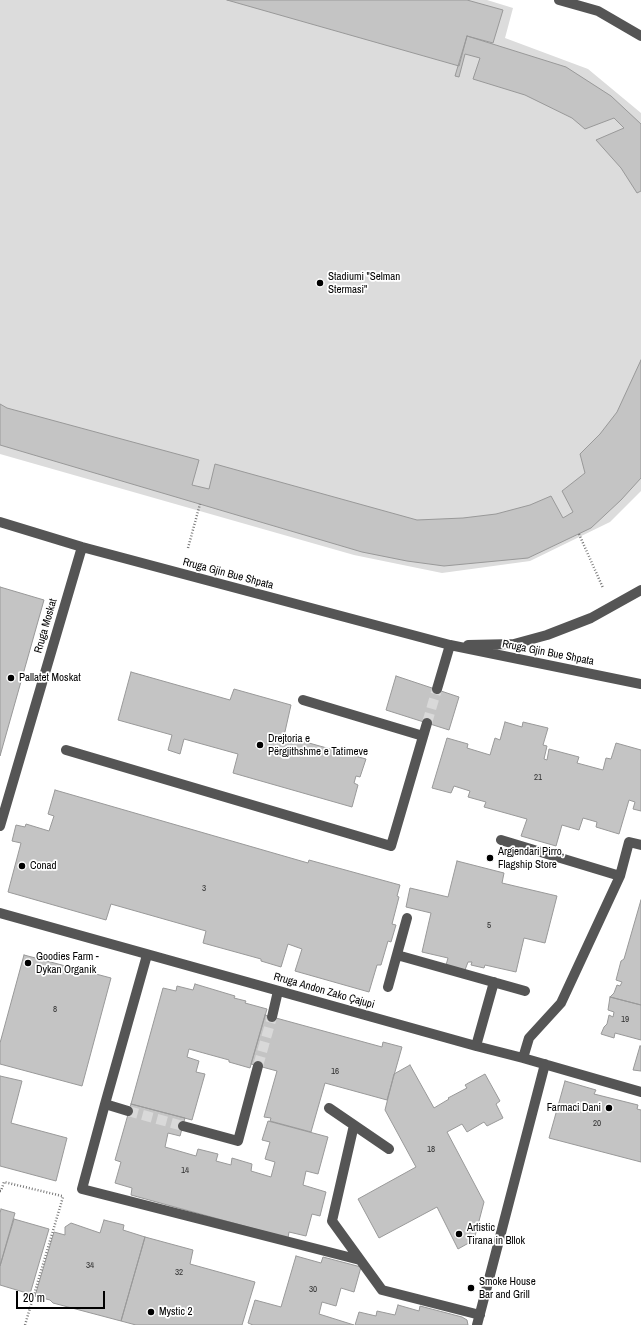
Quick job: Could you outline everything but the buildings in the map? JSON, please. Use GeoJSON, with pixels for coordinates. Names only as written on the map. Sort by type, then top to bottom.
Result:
{"type":"FeatureCollection","features":[{"type":"Feature","properties":{"kind":"street"},"geometry":{"type":"LineString","coordinates":[[559,0],[598,11],[641,36]]}},
{"type":"Feature","properties":{"kind":"street","name":"Rruga Gjin Bue Shpata"},"geometry":{"type":"LineString","coordinates":[[0,522],[82,548],[450,645],[641,684]]}},
{"type":"Feature","properties":{"kind":"street","name":"Rruga Moskat"},"geometry":{"type":"LineString","coordinates":[[0,826],[82,548]]}},
{"type":"Feature","properties":{"kind":"street"},"geometry":{"type":"LineString","coordinates":[[437,689],[450,645],[514,644],[591,618],[641,590]]}},
{"type":"Feature","properties":{"kind":"street"},"geometry":{"type":"LineString","coordinates":[[303,700],[423,736]]}},
{"type":"Feature","properties":{"kind":"street"},"geometry":{"type":"LineString","coordinates":[[66,750],[391,846],[427,723]]}},
{"type":"Feature","properties":{"kind":"street"},"geometry":{"type":"LineString","coordinates":[[501,840],[620,876]]}},
{"type":"Feature","properties":{"kind":"street"},"geometry":{"type":"LineString","coordinates":[[523,1058],[529,1038],[561,1003],[620,876],[629,842],[641,845]]}},
{"type":"Feature","properties":{"kind":"street","name":"Rruga Andon Zako Çajupi"},"geometry":{"type":"LineString","coordinates":[[0,913],[641,1092]]}},
{"type":"Feature","properties":{"kind":"street"},"geometry":{"type":"LineString","coordinates":[[388,988],[407,918]]}},
{"type":"Feature","properties":{"kind":"street"},"geometry":{"type":"LineString","coordinates":[[146,955],[82,1189],[360,1260]]}},
{"type":"Feature","properties":{"kind":"street"},"geometry":{"type":"LineString","coordinates":[[397,955],[525,991]]}},
{"type":"Feature","properties":{"kind":"street"},"geometry":{"type":"LineString","coordinates":[[476,1046],[494,982]]}},
{"type":"Feature","properties":{"kind":"street"},"geometry":{"type":"LineString","coordinates":[[272,1017],[278,991]]}},
{"type":"Feature","properties":{"kind":"street"},"geometry":{"type":"LineString","coordinates":[[354,1125],[332,1221],[382,1290],[479,1320],[545,1064]]}},
{"type":"Feature","properties":{"kind":"street"},"geometry":{"type":"LineString","coordinates":[[183,1126],[238,1141],[258,1066]]}},
{"type":"Feature","properties":{"kind":"street"},"geometry":{"type":"LineString","coordinates":[[105,1104],[128,1111]]}},
{"type":"Feature","properties":{"kind":"street"},"geometry":{"type":"LineString","coordinates":[[329,1108],[389,1149]]}},
{"type":"Feature","properties":{"kind":"path"},"geometry":{"type":"LineString","coordinates":[[188,548],[200,504]]}},
{"type":"Feature","properties":{"kind":"path"},"geometry":{"type":"LineString","coordinates":[[580,534],[611,608]]}},
{"type":"Feature","properties":{"kind":"path"},"geometry":{"type":"LineString","coordinates":[[0,1191],[4,1182],[63,1196]]}},
{"type":"Feature","properties":{"kind":"path"},"geometry":{"type":"LineString","coordinates":[[25,1325],[60,1203]]}},
{"type":"Feature","properties":{"kind":"shaded area","name":"Stadiumi \"Selman Stermasi\""},"geometry":{"type":"Polygon","coordinates":[[[0,0],[487,0],[513,8],[505,38],[588,69],[641,113],[641,491],[610,522],[530,561],[442,573],[354,555],[0,454],[0,0]]]}},
{"type":"Feature","properties":{"kind":"tunnel"},"geometry":{"type":"LineString","coordinates":[[427,723],[437,689]]}},
{"type":"Feature","properties":{"kind":"tunnel"},"geometry":{"type":"LineString","coordinates":[[258,1066],[272,1017]]}},
{"type":"Feature","properties":{"kind":"tunnel"},"geometry":{"type":"LineString","coordinates":[[128,1111],[183,1126]]}},
{"type":"Feature","properties":{"kind":"place","name":"Stadiumi \"Selman Stermasi\""},"geometry":{"type":"Point","coordinates":[320,283]}},
{"type":"Feature","properties":{"kind":"place","name":"Pallatet Moskat"},"geometry":{"type":"Point","coordinates":[11,678]}},
{"type":"Feature","properties":{"kind":"place","name":"Drejtoria e Përgjithshme e Tatimeve"},"geometry":{"type":"Point","coordinates":[260,745]}},
{"type":"Feature","properties":{"kind":"place","name":"Argjendari Pirro, Flagship Store"},"geometry":{"type":"Point","coordinates":[490,858]}},
{"type":"Feature","properties":{"kind":"place","name":"Conad"},"geometry":{"type":"Point","coordinates":[22,866]}},
{"type":"Feature","properties":{"kind":"place","name":"Goodies Farm - Dykan Organik"},"geometry":{"type":"Point","coordinates":[28,963]}},
{"type":"Feature","properties":{"kind":"place","name":"Farmaci Dani"},"geometry":{"type":"Point","coordinates":[609,1108]}},
{"type":"Feature","properties":{"kind":"place","name":"Artistic Tirana in Bllok"},"geometry":{"type":"Point","coordinates":[459,1234]}},
{"type":"Feature","properties":{"kind":"place","name":"Smoke House Bar and Grill"},"geometry":{"type":"Point","coordinates":[471,1288]}},
{"type":"Feature","properties":{"kind":"place","name":"Mystic 2"},"geometry":{"type":"Point","coordinates":[151,1312]}}]}
